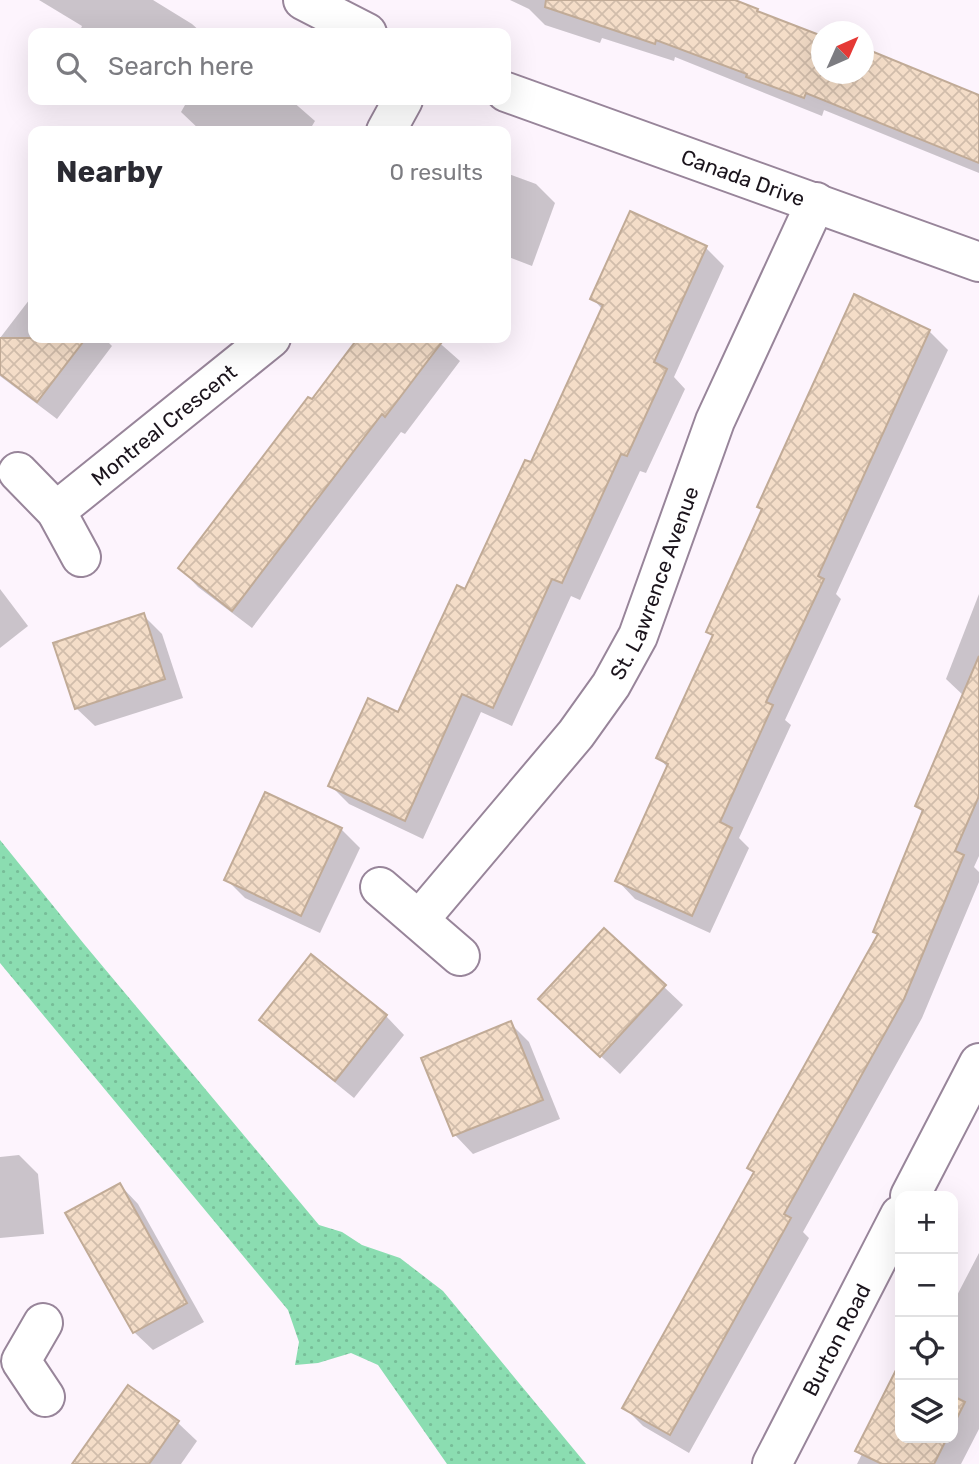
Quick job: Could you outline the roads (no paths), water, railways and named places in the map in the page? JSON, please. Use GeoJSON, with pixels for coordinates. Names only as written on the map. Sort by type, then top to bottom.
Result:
{"type":"FeatureCollection","features":[{"type":"Feature","properties":{"kind":"street"},"geometry":{"type":"LineString","coordinates":[[303,0],[357,28]]}},
{"type":"Feature","properties":{"kind":"street","name":"Canada Drive"},"geometry":{"type":"LineString","coordinates":[[511,94],[979,262]]}},
{"type":"Feature","properties":{"kind":"street"},"geometry":{"type":"LineString","coordinates":[[389,126],[400,105]]}},
{"type":"Feature","properties":{"kind":"street","name":"St. Lawrence Avenue"},"geometry":{"type":"LineString","coordinates":[[419,920],[576,734],[611,685],[638,636],[715,421],[816,202]]}},
{"type":"Feature","properties":{"kind":"street","name":"Montreal Crescent"},"geometry":{"type":"LineString","coordinates":[[56,511],[265,343]]}},
{"type":"Feature","properties":{"kind":"street"},"geometry":{"type":"LineString","coordinates":[[18,472],[56,511],[81,557]]}},
{"type":"Feature","properties":{"kind":"street"},"geometry":{"type":"LineString","coordinates":[[380,887],[460,956]]}},
{"type":"Feature","properties":{"kind":"street"},"geometry":{"type":"LineString","coordinates":[[913,1191],[979,1063]]}},
{"type":"Feature","properties":{"kind":"street","name":"Burton Road"},"geometry":{"type":"LineString","coordinates":[[772,1464],[895,1225]]}},
{"type":"Feature","properties":{"kind":"street"},"geometry":{"type":"LineString","coordinates":[[43,1322],[11,1361],[45,1397]]}}]}
